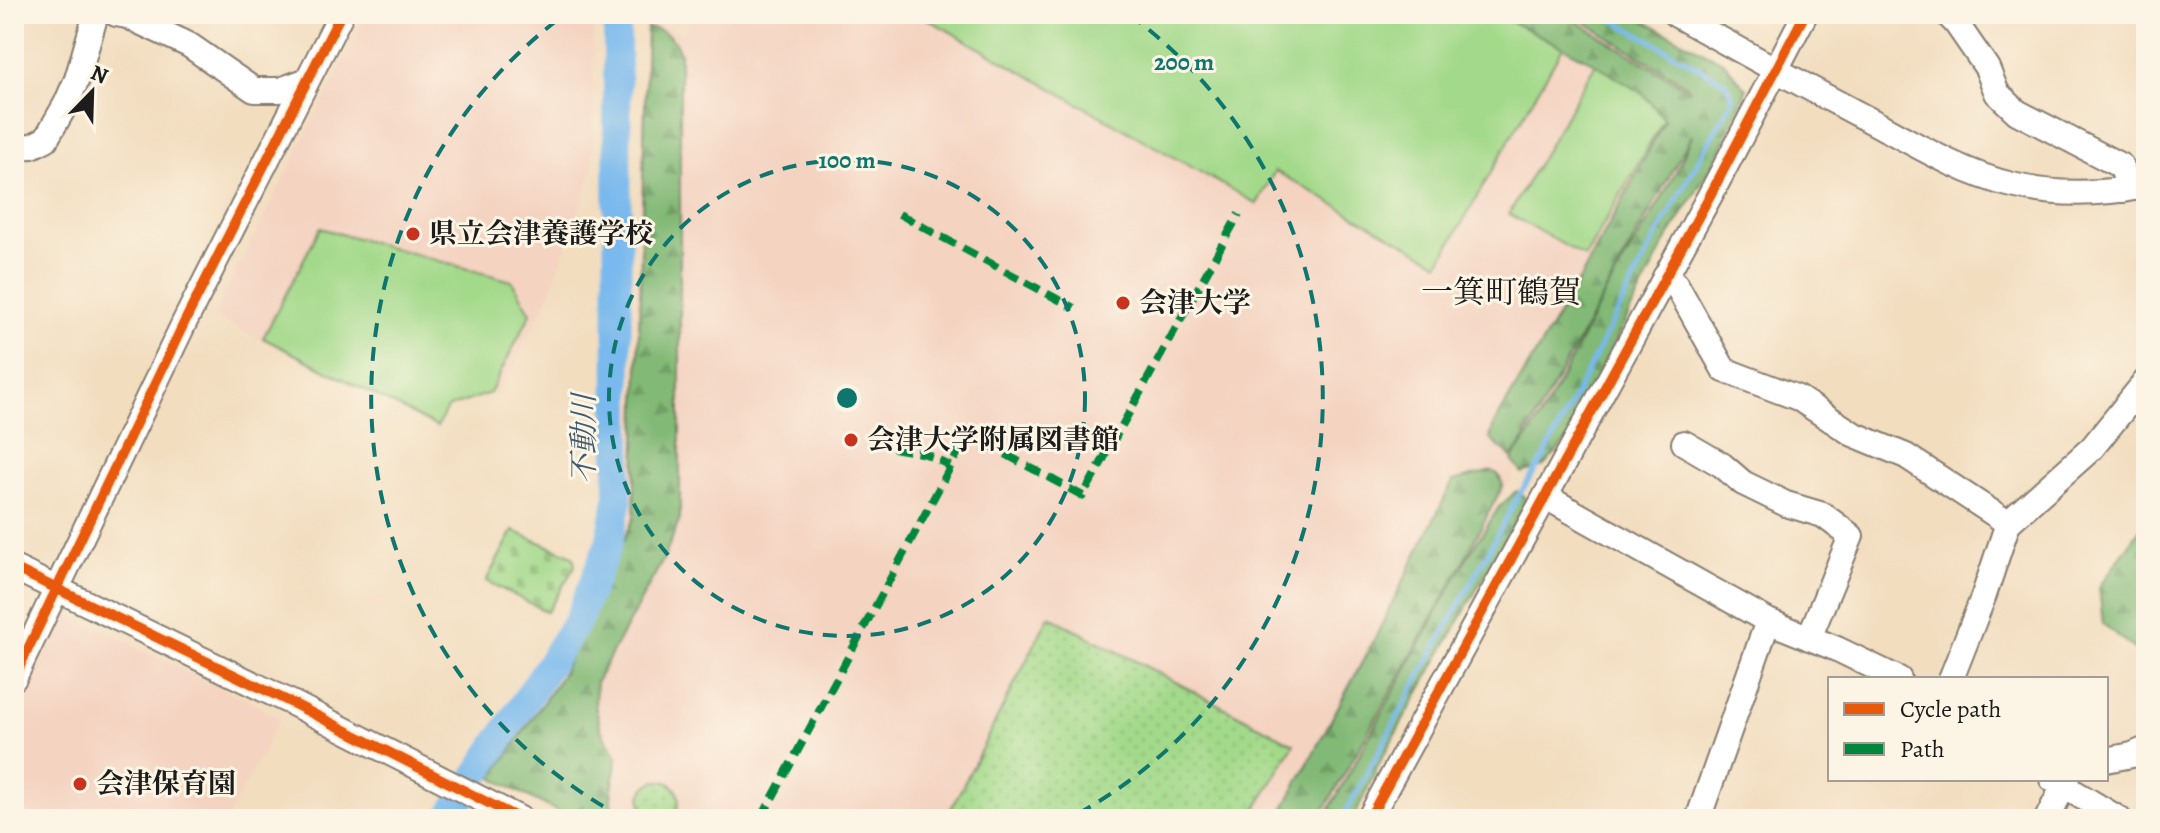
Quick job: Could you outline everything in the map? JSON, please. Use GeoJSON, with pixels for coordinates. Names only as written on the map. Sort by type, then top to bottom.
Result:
{"type":"FeatureCollection","features":[{"type":"Feature","properties":{"kind":"street"},"geometry":{"type":"LineString","coordinates":[[14,147],[32,146],[46,139],[77,79],[96,14]]}},
{"type":"Feature","properties":{"kind":"street"},"geometry":{"type":"LineString","coordinates":[[116,14],[127,16],[189,45],[254,90],[280,90],[305,81]]}},
{"type":"Feature","properties":{"kind":"street"},"geometry":{"type":"LineString","coordinates":[[14,678],[185,321],[341,14]]}},
{"type":"Feature","properties":{"kind":"street"},"geometry":{"type":"LineString","coordinates":[[1675,14],[1923,149],[1998,181],[2063,192],[2135,188]]}},
{"type":"Feature","properties":{"kind":"street"},"geometry":{"type":"LineString","coordinates":[[1369,819],[1777,71],[1805,14]]}},
{"type":"Feature","properties":{"kind":"street"},"geometry":{"type":"LineString","coordinates":[[1947,14],[1987,68],[1997,93],[2017,112],[2121,166],[2135,188]]}},
{"type":"Feature","properties":{"kind":"street"},"geometry":{"type":"LineString","coordinates":[[1665,277],[1676,284],[1724,370],[1798,398],[1853,434],[1906,456],[2008,523]]}},
{"type":"Feature","properties":{"kind":"street"},"geometry":{"type":"LineString","coordinates":[[1952,677],[2008,523],[2092,448],[2146,381]]}},
{"type":"Feature","properties":{"kind":"street"},"geometry":{"type":"LineString","coordinates":[[1684,443],[1722,465],[1743,483],[1786,504],[1823,515],[1851,536],[1809,638]]}},
{"type":"Feature","properties":{"kind":"street"},"geometry":{"type":"LineString","coordinates":[[1546,497],[1768,621],[1895,677]]}},
{"type":"Feature","properties":{"kind":"street"},"geometry":{"type":"LineString","coordinates":[[14,568],[449,781],[520,819]]}},
{"type":"Feature","properties":{"kind":"street"},"geometry":{"type":"LineString","coordinates":[[1698,819],[1768,621]]}},
{"type":"Feature","properties":{"kind":"street"},"geometry":{"type":"LineString","coordinates":[[2108,759],[2146,749]]}},
{"type":"Feature","properties":{"kind":"street"},"geometry":{"type":"LineString","coordinates":[[2047,819],[2060,782],[2119,819]]}},
{"type":"Feature","properties":{"kind":"shaded area","name":"県立会津養護学校"},"geometry":{"type":"Polygon","coordinates":[[[368,14],[593,14],[594,168],[548,299],[501,391],[448,409],[438,428],[213,316],[368,14]]]}},
{"type":"Feature","properties":{"kind":"shaded area","name":"会津大学"},"geometry":{"type":"Polygon","coordinates":[[[693,14],[1611,14],[1732,82],[1323,819],[573,819],[492,777],[562,679],[630,524],[645,17],[683,34],[693,14]]]}},
{"type":"Feature","properties":{"kind":"shaded area"},"geometry":{"type":"Polygon","coordinates":[[[67,613],[280,717],[227,819],[43,819],[14,804],[14,719],[67,613]]]}},
{"type":"Feature","properties":{"kind":"green space"},"geometry":{"type":"Polygon","coordinates":[[[919,14],[1521,14],[1567,40],[1439,263],[1275,171],[1257,204],[919,14]]]}},
{"type":"Feature","properties":{"kind":"green space"},"geometry":{"type":"Polygon","coordinates":[[[1496,14],[1564,14],[1689,90],[1572,14],[1631,14],[1723,62],[1747,89],[1718,155],[1664,245],[1581,408],[1570,437],[1544,466],[1522,473],[1512,460],[1540,418],[1610,285],[1665,193],[1692,135],[1519,448],[1511,457],[1490,439],[1494,424],[1580,279],[1665,120],[1644,95],[1589,60],[1496,14]]]}},
{"type":"Feature","properties":{"kind":"green space"},"geometry":{"type":"Polygon","coordinates":[[[647,28],[668,35],[680,54],[680,519],[664,558],[596,682],[595,705],[601,730],[617,757],[611,797],[612,819],[572,819],[492,778],[561,676],[634,518],[647,28]]]}},
{"type":"Feature","properties":{"kind":"green space"},"geometry":{"type":"Polygon","coordinates":[[[1596,63],[1672,105],[1585,257],[1509,214],[1596,63]]]}},
{"type":"Feature","properties":{"kind":"green space"},"geometry":{"type":"Polygon","coordinates":[[[320,228],[512,281],[531,313],[490,393],[447,408],[437,427],[263,338],[320,228]]]}},
{"type":"Feature","properties":{"kind":"green space"},"geometry":{"type":"Polygon","coordinates":[[[1491,471],[1498,474],[1503,485],[1456,576],[1319,819],[1278,819],[1375,638],[1453,481],[1491,471]]]}},
{"type":"Feature","properties":{"kind":"green space"},"geometry":{"type":"Polygon","coordinates":[[[1517,491],[1526,502],[1382,758],[1353,819],[1324,819],[1467,558],[1499,507],[1517,491]]]}},
{"type":"Feature","properties":{"kind":"green space"},"geometry":{"type":"Polygon","coordinates":[[[2146,521],[2146,654],[2134,649],[2103,624],[2099,587],[2146,521]]]}},
{"type":"Feature","properties":{"kind":"green space"},"geometry":{"type":"Polygon","coordinates":[[[513,531],[573,556],[575,566],[547,612],[486,581],[513,531]]]}},
{"type":"Feature","properties":{"kind":"green space"},"geometry":{"type":"Polygon","coordinates":[[[1049,616],[1294,744],[1250,819],[946,819],[1049,616]]]}},
{"type":"Feature","properties":{"kind":"green space"},"geometry":{"type":"Polygon","coordinates":[[[660,781],[674,786],[679,800],[674,814],[660,819],[646,814],[641,800],[646,786],[660,781]]]}},
{"type":"Feature","properties":{"kind":"waterway","name":"不動川"},"geometry":{"type":"LineString","coordinates":[[448,819],[578,620],[609,543],[618,500],[617,14]]}},
{"type":"Feature","properties":{"kind":"waterway"},"geometry":{"type":"LineString","coordinates":[[1342,819],[1520,493],[1543,459],[1654,240],[1733,99],[1726,83],[1603,14]]}},
{"type":"Feature","properties":{"kind":"marked path"},"geometry":{"type":"LineString","coordinates":[[899,214],[1074,308]]}},
{"type":"Feature","properties":{"kind":"marked path"},"geometry":{"type":"LineString","coordinates":[[761,819],[968,434],[1083,496],[1239,214]]}},
{"type":"Feature","properties":{"kind":"marked path"},"geometry":{"type":"LineString","coordinates":[[893,448],[926,454],[950,466]]}},
{"type":"Feature","properties":{"kind":"cycle path"},"geometry":{"type":"LineString","coordinates":[[14,678],[185,321],[341,14]]}},
{"type":"Feature","properties":{"kind":"cycle path"},"geometry":{"type":"LineString","coordinates":[[1369,819],[1714,188],[1805,14]]}},
{"type":"Feature","properties":{"kind":"cycle path"},"geometry":{"type":"LineString","coordinates":[[14,568],[294,704],[520,819]]}},
{"type":"Feature","properties":{"kind":"place","name":"県立会津養護学校"},"geometry":{"type":"Point","coordinates":[413,234]}},
{"type":"Feature","properties":{"kind":"place","name":"会津大学"},"geometry":{"type":"Point","coordinates":[1123,303]}},
{"type":"Feature","properties":{"kind":"place","name":"会津大学附属図書館"},"geometry":{"type":"Point","coordinates":[851,440]}},
{"type":"Feature","properties":{"kind":"place","name":"会津保育園"},"geometry":{"type":"Point","coordinates":[80,784]}},
{"type":"Feature","properties":{"kind":"district","name":"一箕町鶴賀"},"geometry":{"type":"Point","coordinates":[1501,292]}}]}
